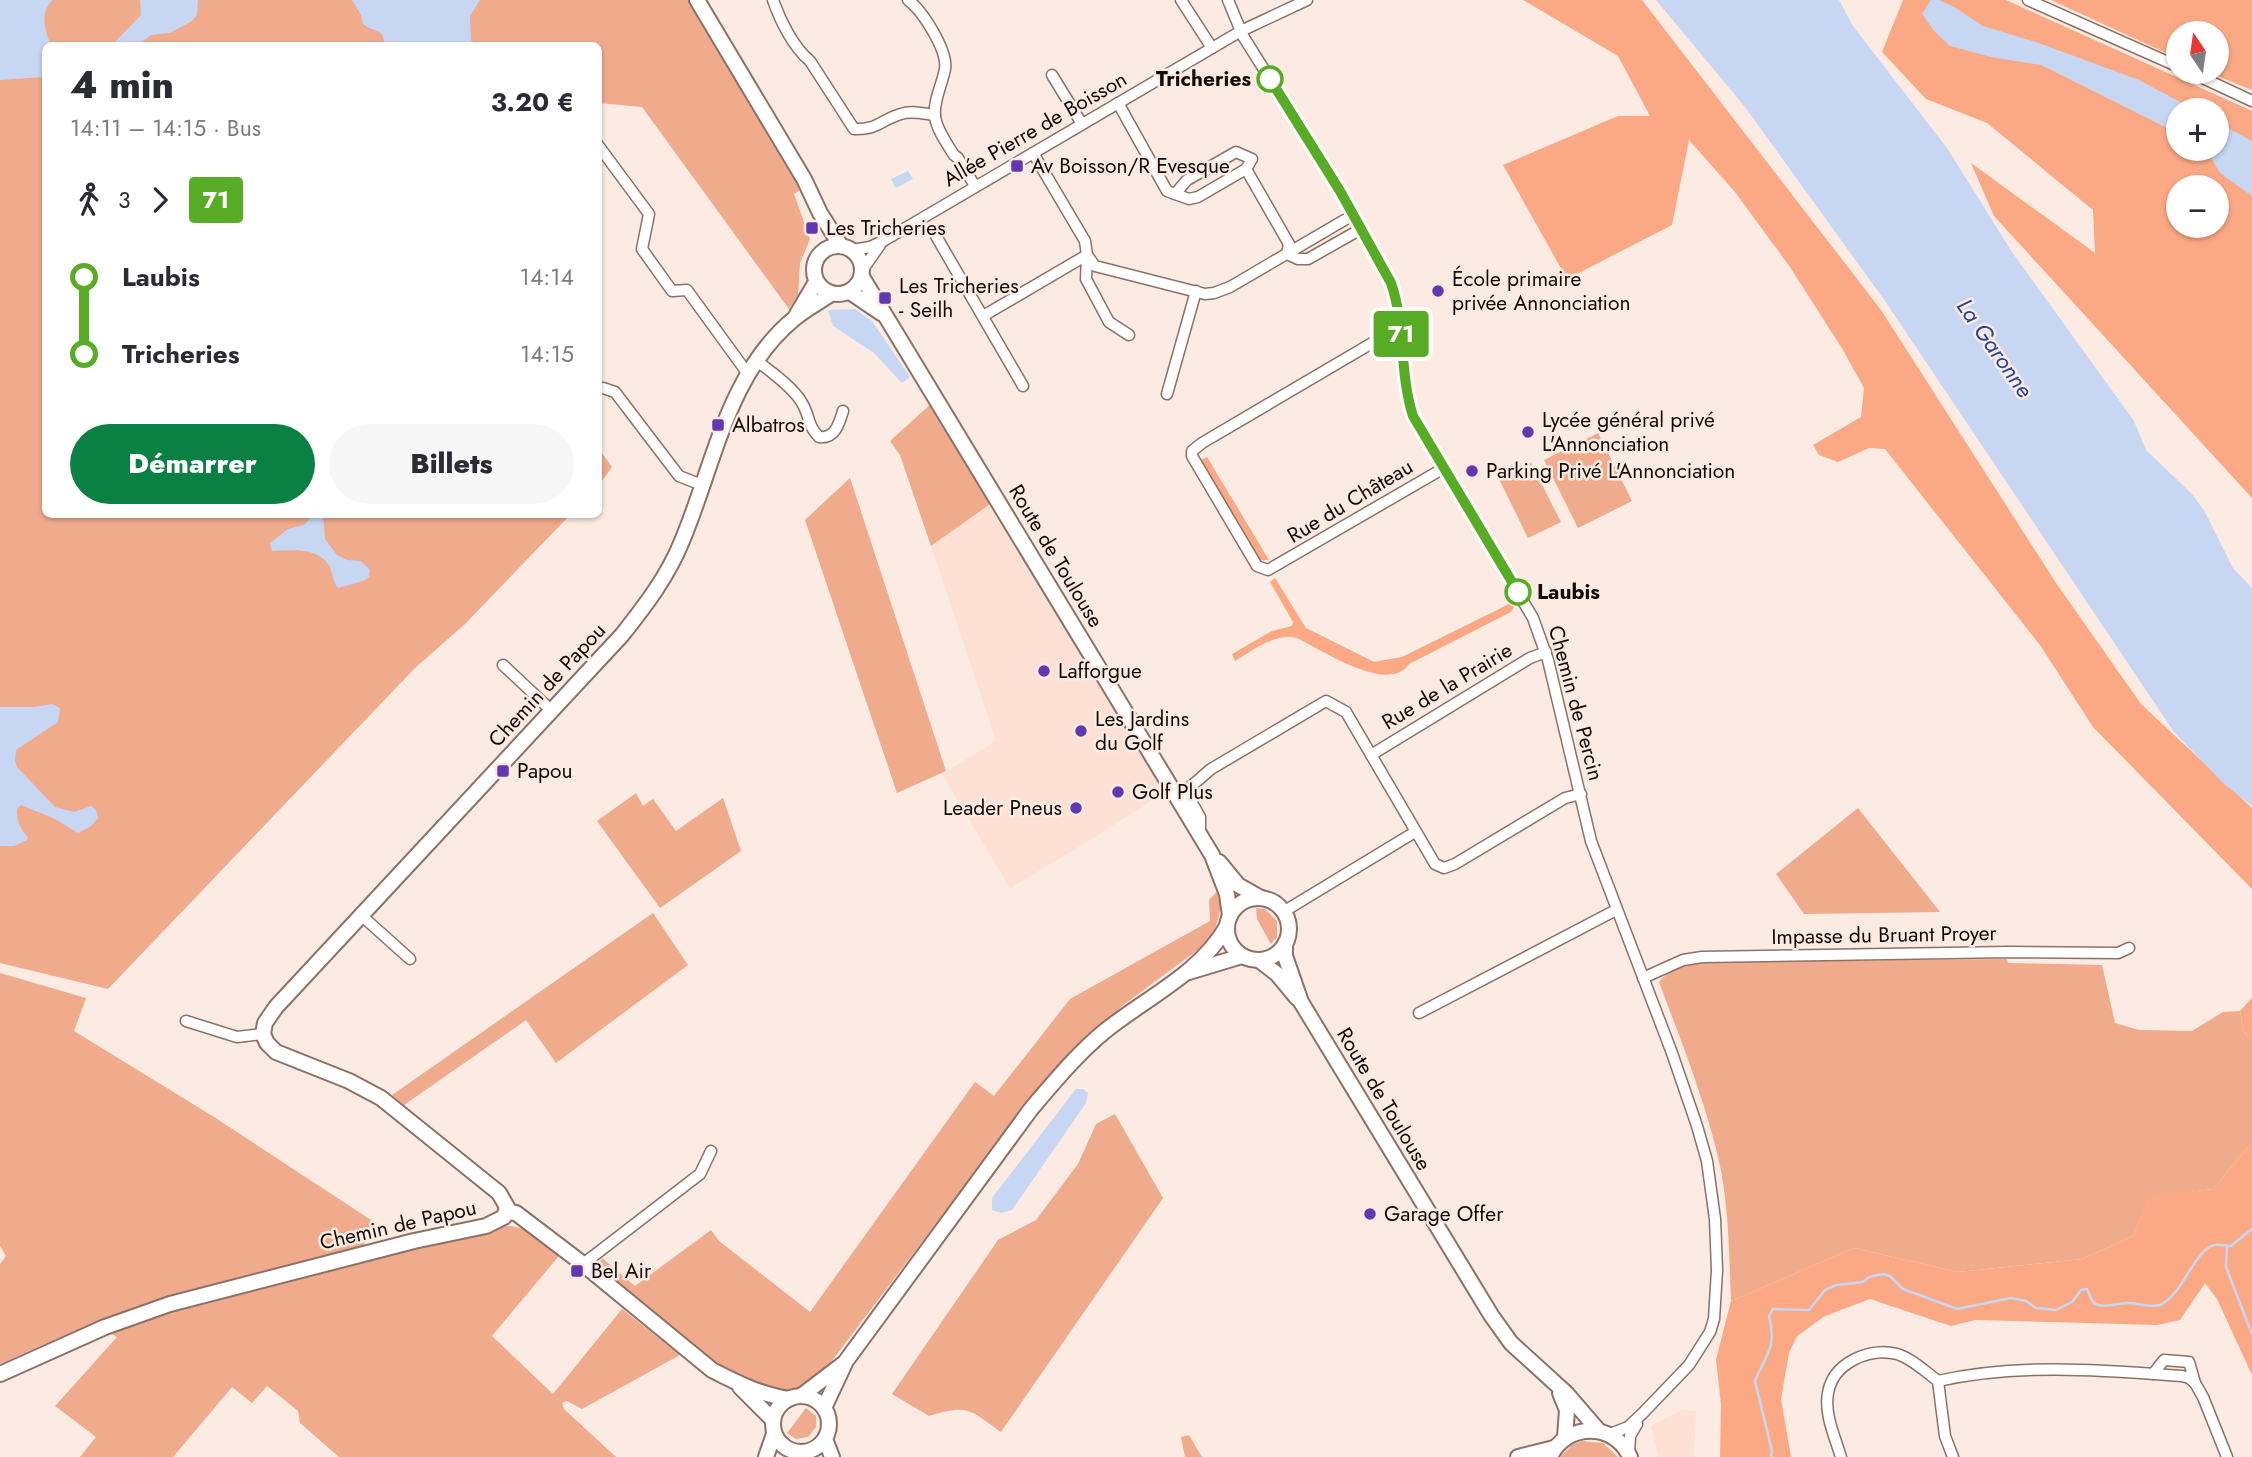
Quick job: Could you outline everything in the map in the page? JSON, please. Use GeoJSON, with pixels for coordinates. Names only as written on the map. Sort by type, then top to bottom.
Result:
{"type":"FeatureCollection","features":[{"type":"Feature","properties":{"kind":"main road"},"geometry":{"type":"LineString","coordinates":[[697,0],[804,178],[820,213],[846,248],[860,258],[863,273],[858,286],[841,295],[831,294],[816,282],[815,262],[829,247],[846,248]]}},
{"type":"Feature","properties":{"kind":"main road"},"geometry":{"type":"LineString","coordinates":[[820,213],[820,254]]}},
{"type":"Feature","properties":{"kind":"main road","name":"Route de Toulouse"},"geometry":{"type":"LineString","coordinates":[[863,273],[885,316],[901,338],[1212,855],[1227,894],[1228,921]]}},
{"type":"Feature","properties":{"kind":"main road","name":"Chemin de Papou"},"geometry":{"type":"LineString","coordinates":[[0,1374],[144,1312],[295,1271],[501,1221],[507,1212],[499,1193],[381,1098],[342,1077],[276,1052],[267,1044],[263,1034],[265,1023],[276,1007],[622,635],[651,598],[683,540],[735,398],[757,361],[794,318],[816,282]]}},
{"type":"Feature","properties":{"kind":"main road","name":"Route de Toulouse"},"geometry":{"type":"LineString","coordinates":[[850,292],[885,316]]}},
{"type":"Feature","properties":{"kind":"main road","name":"Chemin de Papou"},"geometry":{"type":"LineString","coordinates":[[794,318],[831,294]]}},
{"type":"Feature","properties":{"kind":"main road","name":"Route de Toulouse"},"geometry":{"type":"LineString","coordinates":[[1212,855],[1238,885],[1262,899]]}},
{"type":"Feature","properties":{"kind":"main road"},"geometry":{"type":"LineString","coordinates":[[824,1408],[846,1361],[1011,1136],[1054,1082],[1103,1032],[1211,950],[1243,902],[1262,899],[1271,901],[1283,912],[1288,930],[1284,944],[1277,953],[1259,960],[1242,956],[1181,975]]}},
{"type":"Feature","properties":{"kind":"main road"},"geometry":{"type":"LineString","coordinates":[[1228,921],[1230,943],[1242,956]]}},
{"type":"Feature","properties":{"kind":"main road","name":"Route de Toulouse"},"geometry":{"type":"LineString","coordinates":[[1284,944],[1285,956],[1301,1002]]}},
{"type":"Feature","properties":{"kind":"main road","name":"Route de Toulouse"},"geometry":{"type":"LineString","coordinates":[[1259,960],[1277,974],[1301,1002],[1491,1315],[1511,1343],[1604,1432],[1621,1443],[1630,1455]]}},
{"type":"Feature","properties":{"kind":"main road"},"geometry":{"type":"LineString","coordinates":[[507,1212],[516,1213],[583,1264],[712,1370],[736,1383],[773,1397],[814,1399],[824,1408],[829,1426],[825,1438],[829,1457],[801,1453],[781,1445],[774,1427],[736,1383]]}},
{"type":"Feature","properties":{"kind":"main road"},"geometry":{"type":"LineString","coordinates":[[766,1457],[778,1407],[846,1361]]}},
{"type":"Feature","properties":{"kind":"main road","name":"Route de Toulouse"},"geometry":{"type":"LineString","coordinates":[[1556,1385],[1567,1410],[1565,1437]]}},
{"type":"Feature","properties":{"kind":"main road"},"geometry":{"type":"LineString","coordinates":[[1518,1457],[1552,1453],[1565,1437],[1581,1430],[1604,1432]]}},
{"type":"Feature","properties":{"kind":"main road"},"geometry":{"type":"LineString","coordinates":[[801,1453],[825,1438]]}},
{"type":"Feature","properties":{"kind":"street"},"geometry":{"type":"LineString","coordinates":[[773,0],[802,55],[810,61],[854,129],[869,130],[900,114],[911,112],[935,115]]}},
{"type":"Feature","properties":{"kind":"street"},"geometry":{"type":"LineString","coordinates":[[908,0],[919,11],[945,57],[935,115],[942,136],[975,186]]}},
{"type":"Feature","properties":{"kind":"street"},"geometry":{"type":"LineString","coordinates":[[1181,0],[1212,48]]}},
{"type":"Feature","properties":{"kind":"street","name":"Chemin de Percin"},"geometry":{"type":"LineString","coordinates":[[1228,0],[1241,31],[1353,215],[1391,283],[1396,298],[1408,401],[1413,416],[1533,618],[1546,652],[1591,841],[1672,1052],[1704,1149],[1715,1219],[1717,1270],[1714,1319],[1706,1340],[1689,1365],[1643,1414],[1628,1427],[1604,1432]]}},
{"type":"Feature","properties":{"kind":"street","name":"Allée Pierre de Boisson"},"geometry":{"type":"LineString","coordinates":[[846,248],[870,247],[885,240],[1241,31],[1307,0]]}},
{"type":"Feature","properties":{"kind":"street"},"geometry":{"type":"LineString","coordinates":[[2028,0],[2166,61]]}},
{"type":"Feature","properties":{"kind":"street"},"geometry":{"type":"LineString","coordinates":[[1052,75],[1082,124]]}},
{"type":"Feature","properties":{"kind":"street"},"geometry":{"type":"LineString","coordinates":[[2216,84],[2252,101]]}},
{"type":"Feature","properties":{"kind":"street"},"geometry":{"type":"LineString","coordinates":[[1118,103],[1167,191],[1175,194],[1189,199],[1198,197],[1246,169],[1251,165],[1252,159],[1236,152],[1187,180],[1175,194]]}},
{"type":"Feature","properties":{"kind":"street"},"geometry":{"type":"LineString","coordinates":[[602,150],[649,214],[642,249],[672,291],[687,290],[748,374]]}},
{"type":"Feature","properties":{"kind":"street"},"geometry":{"type":"LineString","coordinates":[[1033,153],[1084,241],[1087,255],[1086,279],[1109,322],[1129,335]]}},
{"type":"Feature","properties":{"kind":"street"},"geometry":{"type":"LineString","coordinates":[[1246,169],[1289,244],[1287,254]]}},
{"type":"Feature","properties":{"kind":"street"},"geometry":{"type":"LineString","coordinates":[[1087,255],[1095,266],[1205,294],[1222,291],[1353,215]]}},
{"type":"Feature","properties":{"kind":"street"},"geometry":{"type":"LineString","coordinates":[[1287,254],[1308,259],[1361,229]]}},
{"type":"Feature","properties":{"kind":"street"},"geometry":{"type":"LineString","coordinates":[[936,236],[1023,386]]}},
{"type":"Feature","properties":{"kind":"street","name":"Allée Pierre de Boisson"},"geometry":{"type":"LineString","coordinates":[[863,273],[874,251],[885,240]]}},
{"type":"Feature","properties":{"kind":"street"},"geometry":{"type":"LineString","coordinates":[[983,316],[1087,255]]}},
{"type":"Feature","properties":{"kind":"street"},"geometry":{"type":"LineString","coordinates":[[1167,394],[1196,291]]}},
{"type":"Feature","properties":{"kind":"street","name":"Rue du Château"},"geometry":{"type":"LineString","coordinates":[[1400,332],[1384,336],[1202,443],[1192,451],[1192,456],[1257,566],[1268,570],[1444,468]]}},
{"type":"Feature","properties":{"kind":"street"},"geometry":{"type":"LineString","coordinates":[[757,361],[802,402],[810,429],[819,437],[825,438],[832,434],[838,427],[843,411]]}},
{"type":"Feature","properties":{"kind":"street"},"geometry":{"type":"LineString","coordinates":[[603,388],[615,392],[679,476],[702,485]]}},
{"type":"Feature","properties":{"kind":"street","name":"Rue de la Prairie"},"geometry":{"type":"LineString","coordinates":[[1370,755],[1546,652]]}},
{"type":"Feature","properties":{"kind":"street"},"geometry":{"type":"LineString","coordinates":[[503,665],[552,711]]}},
{"type":"Feature","properties":{"kind":"street"},"geometry":{"type":"LineString","coordinates":[[1200,834],[1200,817],[1188,796],[1189,788],[1212,769],[1326,701],[1346,712],[1435,864],[1444,868],[1565,798],[1581,794]]}},
{"type":"Feature","properties":{"kind":"street"},"geometry":{"type":"LineString","coordinates":[[1283,912],[1415,832]]}},
{"type":"Feature","properties":{"kind":"street"},"geometry":{"type":"LineString","coordinates":[[1419,1013],[1616,910]]}},
{"type":"Feature","properties":{"kind":"street"},"geometry":{"type":"LineString","coordinates":[[362,916],[411,959]]}},
{"type":"Feature","properties":{"kind":"street","name":"Impasse du Bruant Proyer"},"geometry":{"type":"LineString","coordinates":[[1643,978],[1683,960],[1702,957],[2118,953],[2129,948]]}},
{"type":"Feature","properties":{"kind":"street"},"geometry":{"type":"LineString","coordinates":[[186,1021],[237,1037],[263,1034]]}},
{"type":"Feature","properties":{"kind":"street"},"geometry":{"type":"LineString","coordinates":[[583,1264],[700,1174],[711,1151]]}},
{"type":"Feature","properties":{"kind":"street"},"geometry":{"type":"LineString","coordinates":[[1841,1457],[1829,1416],[1828,1392],[1837,1374],[1848,1362],[1868,1354],[1899,1354],[1938,1381],[1964,1375],[2072,1369],[2189,1378],[2203,1397],[2227,1457]]}},
{"type":"Feature","properties":{"kind":"street"},"geometry":{"type":"LineString","coordinates":[[2153,1374],[2164,1360],[2189,1362],[2195,1384]]}},
{"type":"Feature","properties":{"kind":"street"},"geometry":{"type":"LineString","coordinates":[[1938,1381],[1945,1436],[1953,1457]]}},
{"type":"Feature","properties":{"kind":"street","name":"Chemin de Percin"},"geometry":{"type":"LineString","coordinates":[[1630,1455],[1630,1436],[1643,1414]]}},
{"type":"Feature","properties":{"kind":"shaded area"},"geometry":{"type":"Polygon","coordinates":[[[0,0],[691,0],[797,176],[799,191],[794,194],[810,239],[800,263],[798,295],[789,309],[642,107],[602,103],[602,42],[42,42],[42,518],[567,518],[465,624],[415,668],[108,989],[0,963],[0,0]]]}},
{"type":"Feature","properties":{"kind":"shaded area"},"geometry":{"type":"Polygon","coordinates":[[[1523,0],[1642,0],[1881,310],[2056,583],[2141,704],[2252,808],[2252,889],[2093,727],[2040,645],[1885,449],[1869,448],[1838,462],[1819,455],[1813,445],[1861,417],[1864,388],[1790,267],[1735,192],[1689,140],[1672,225],[1567,279],[1503,165],[1618,116],[1650,116],[1618,56],[1523,0]]]}},
{"type":"Feature","properties":{"kind":"shaded area"},"geometry":{"type":"Polygon","coordinates":[[[1903,0],[2006,0],[2166,72],[2166,84],[2192,84],[2223,98],[2166,98],[2166,161],[2229,161],[2229,101],[2252,111],[2252,498],[1994,216],[1971,163],[2095,253],[2093,210],[1987,123],[1926,99],[1882,52],[1903,0]]]}},
{"type":"Feature","properties":{"kind":"shaded area"},"geometry":{"type":"Polygon","coordinates":[[[2051,0],[2252,0],[2252,90],[2230,81],[2230,21],[2166,21],[2166,53],[2051,0]]]}},
{"type":"Feature","properties":{"kind":"shaded area"},"geometry":{"type":"Polygon","coordinates":[[[933,402],[993,502],[931,546],[900,455],[890,441],[933,402]]]}},
{"type":"Feature","properties":{"kind":"shaded area"},"geometry":{"type":"Polygon","coordinates":[[[1598,433],[1632,501],[1578,528],[1544,460],[1598,433]]]}},
{"type":"Feature","properties":{"kind":"shaded area"},"geometry":{"type":"Polygon","coordinates":[[[602,453],[612,467],[602,481],[602,453]]]}},
{"type":"Feature","properties":{"kind":"shaded area"},"geometry":{"type":"Polygon","coordinates":[[[1207,457],[1269,560],[1259,560],[1199,461],[1207,457]]]}},
{"type":"Feature","properties":{"kind":"shaded area"},"geometry":{"type":"Polygon","coordinates":[[[1531,463],[1561,522],[1528,538],[1499,479],[1531,463]]]}},
{"type":"Feature","properties":{"kind":"shaded area"},"geometry":{"type":"Polygon","coordinates":[[[850,478],[946,771],[897,793],[805,520],[850,478]]]}},
{"type":"Feature","properties":{"kind":"shaded area"},"geometry":{"type":"Polygon","coordinates":[[[988,504],[1166,791],[1010,888],[942,774],[996,741],[931,546],[988,504]]]}},
{"type":"Feature","properties":{"kind":"shaded area"},"geometry":{"type":"Polygon","coordinates":[[[1275,578],[1306,628],[1374,662],[1402,657],[1509,604],[1514,607],[1511,612],[1409,664],[1399,672],[1387,675],[1355,667],[1297,638],[1289,637],[1272,640],[1235,661],[1232,654],[1272,631],[1292,626],[1293,622],[1270,582],[1275,578]]]}},
{"type":"Feature","properties":{"kind":"shaded area"},"geometry":{"type":"Polygon","coordinates":[[[636,793],[643,806],[653,799],[676,831],[723,798],[741,851],[660,908],[597,821],[636,793]]]}},
{"type":"Feature","properties":{"kind":"shaded area"},"geometry":{"type":"Polygon","coordinates":[[[1858,808],[1940,912],[1804,914],[1776,874],[1858,808]]]}},
{"type":"Feature","properties":{"kind":"shaded area"},"geometry":{"type":"Polygon","coordinates":[[[1219,889],[1219,917],[1207,943],[1122,1006],[1019,1114],[831,1362],[802,1388],[771,1391],[716,1364],[602,1272],[599,1264],[602,1258],[635,1286],[711,1230],[719,1241],[810,1312],[975,1082],[994,1096],[1070,999],[1210,921],[1209,900],[1219,889]]]}},
{"type":"Feature","properties":{"kind":"shaded area"},"geometry":{"type":"Polygon","coordinates":[[[1256,908],[1265,909],[1277,921],[1277,937],[1271,944],[1257,919],[1256,908]]]}},
{"type":"Feature","properties":{"kind":"shaded area"},"geometry":{"type":"Polygon","coordinates":[[[653,913],[688,965],[556,1063],[526,1020],[404,1105],[392,1095],[653,913]]]}},
{"type":"Feature","properties":{"kind":"shaded area"},"geometry":{"type":"Polygon","coordinates":[[[2007,959],[2008,963],[2102,965],[2115,1023],[2139,1030],[2192,1031],[2223,1012],[2240,1011],[2243,1031],[2252,1041],[2252,1142],[2213,1189],[2150,1197],[2133,1236],[2082,1259],[1958,1272],[1854,1248],[1731,1301],[1727,1213],[1719,1161],[1700,1093],[1659,982],[1682,967],[1710,962],[2007,959]]]}},
{"type":"Feature","properties":{"kind":"shaded area"},"geometry":{"type":"Polygon","coordinates":[[[0,973],[86,998],[74,1031],[214,1117],[377,1224],[363,1246],[175,1296],[85,1327],[0,1364],[0,1264],[6,1256],[0,1246],[0,973]]]}},
{"type":"Feature","properties":{"kind":"shaded area"},"geometry":{"type":"Polygon","coordinates":[[[2252,998],[2252,1041],[2243,1031],[2240,1011],[2252,998]]]}},
{"type":"Feature","properties":{"kind":"shaded area"},"geometry":{"type":"Polygon","coordinates":[[[1115,1114],[1163,1198],[1001,1432],[968,1411],[952,1410],[929,1416],[892,1394],[998,1240],[1036,1220],[1078,1164],[1096,1124],[1115,1114]]]}},
{"type":"Feature","properties":{"kind":"shaded area"},"geometry":{"type":"Polygon","coordinates":[[[2252,1142],[2252,1375],[2217,1299],[2205,1283],[2180,1320],[2157,1325],[1975,1320],[1951,1326],[1870,1299],[1825,1316],[1797,1336],[1789,1353],[1781,1399],[1791,1457],[1720,1457],[1721,1404],[1716,1360],[1731,1301],[1854,1248],[1958,1272],[2082,1259],[2133,1236],[2150,1196],[2213,1189],[2252,1142]]]}},
{"type":"Feature","properties":{"kind":"shaded area"},"geometry":{"type":"Polygon","coordinates":[[[505,1226],[527,1231],[558,1253],[558,1257],[492,1336],[553,1394],[622,1309],[680,1355],[582,1409],[567,1401],[562,1403],[564,1409],[616,1457],[339,1457],[300,1423],[298,1411],[267,1386],[252,1403],[232,1387],[173,1457],[80,1457],[96,1437],[55,1406],[117,1337],[110,1333],[146,1317],[207,1299],[505,1226]]]}},
{"type":"Feature","properties":{"kind":"shaded area"},"geometry":{"type":"Polygon","coordinates":[[[806,1408],[816,1416],[816,1427],[808,1437],[796,1439],[787,1433],[806,1408]]]}},
{"type":"Feature","properties":{"kind":"shaded area"},"geometry":{"type":"Polygon","coordinates":[[[1681,1410],[1696,1411],[1694,1457],[1659,1457],[1651,1426],[1681,1410]]]}},
{"type":"Feature","properties":{"kind":"shaded area"},"geometry":{"type":"Polygon","coordinates":[[[1189,1435],[1202,1457],[1185,1457],[1181,1437],[1189,1435]]]}},
{"type":"Feature","properties":{"kind":"shaded area"},"geometry":{"type":"Polygon","coordinates":[[[1582,1441],[1603,1443],[1618,1457],[1560,1457],[1572,1445],[1582,1441]]]}},
{"type":"Feature","properties":{"kind":"water"},"geometry":{"type":"Polygon","coordinates":[[[0,0],[53,0],[45,16],[45,28],[50,42],[42,42],[42,77],[0,80],[0,0]]]}},
{"type":"Feature","properties":{"kind":"water"},"geometry":{"type":"Polygon","coordinates":[[[140,0],[198,0],[197,15],[192,21],[170,33],[151,35],[141,42],[115,42],[141,15],[140,0]]]}},
{"type":"Feature","properties":{"kind":"water"},"geometry":{"type":"Polygon","coordinates":[[[352,0],[480,0],[470,16],[472,42],[384,42],[380,33],[363,24],[352,0]]]}},
{"type":"Feature","properties":{"kind":"water","name":"La Garonne"},"geometry":{"type":"Polygon","coordinates":[[[1656,0],[1839,0],[1853,26],[1947,148],[2012,252],[2134,421],[2146,450],[2192,494],[2205,512],[2233,568],[2252,588],[2252,806],[2223,783],[2174,732],[1885,301],[1745,107],[1656,0]]]}},
{"type":"Feature","properties":{"kind":"water"},"geometry":{"type":"Polygon","coordinates":[[[1931,0],[1939,0],[1983,26],[2036,42],[2139,80],[2173,98],[2166,98],[2166,128],[2041,65],[1991,57],[1950,46],[1922,14],[1931,0]]]}},
{"type":"Feature","properties":{"kind":"water"},"geometry":{"type":"Polygon","coordinates":[[[2229,129],[2252,141],[2252,196],[2229,179],[2229,175],[2220,173],[2213,161],[2229,161],[2229,129]]]}},
{"type":"Feature","properties":{"kind":"water"},"geometry":{"type":"Polygon","coordinates":[[[908,171],[913,179],[896,188],[891,179],[908,171]]]}},
{"type":"Feature","properties":{"kind":"water"},"geometry":{"type":"Polygon","coordinates":[[[855,309],[872,321],[910,377],[902,383],[874,353],[833,326],[828,310],[855,309]]]}},
{"type":"Feature","properties":{"kind":"water"},"geometry":{"type":"Polygon","coordinates":[[[310,518],[323,518],[325,539],[337,555],[347,560],[361,561],[370,570],[369,577],[338,588],[330,567],[319,556],[304,551],[272,551],[270,543],[288,529],[304,525],[310,518]]]}},
{"type":"Feature","properties":{"kind":"water"},"geometry":{"type":"Polygon","coordinates":[[[52,704],[60,708],[58,722],[16,750],[17,767],[55,807],[74,812],[91,806],[96,810],[98,818],[91,826],[78,833],[55,819],[21,805],[17,809],[17,817],[28,837],[27,840],[14,846],[0,846],[0,707],[52,704]]]}},
{"type":"Feature","properties":{"kind":"water"},"geometry":{"type":"Polygon","coordinates":[[[1076,1089],[1083,1089],[1088,1093],[1086,1103],[1012,1210],[1001,1213],[992,1210],[992,1198],[1076,1089]]]}},
{"type":"Feature","properties":{"kind":"waterway"},"geometry":{"type":"LineString","coordinates":[[1771,1457],[1772,1451],[1755,1381],[1771,1344],[1769,1316],[1773,1309],[1809,1310],[1825,1290],[1836,1285],[1863,1282],[1869,1277],[1883,1274],[1890,1276],[1903,1289],[1957,1309],[2011,1298],[2026,1301],[2036,1308],[2056,1310],[2072,1302],[2081,1290],[2087,1289],[2097,1305],[2127,1303],[2156,1306],[2176,1292],[2208,1248],[2217,1245],[2231,1246],[2252,1229]]}},
{"type":"Feature","properties":{"kind":"waterway"},"geometry":{"type":"LineString","coordinates":[[2227,1246],[2226,1267],[2252,1334]]}},
{"type":"Feature","properties":{"kind":"bus line","name":"71"},"geometry":{"type":"LineString","coordinates":[[1270,79],[1384,268],[1396,298],[1406,392],[1413,416],[1518,592]]}},
{"type":"Feature","properties":{"kind":"place","name":"Tricheries"},"geometry":{"type":"Point","coordinates":[1270,79]}},
{"type":"Feature","properties":{"kind":"place","name":"Av Boisson/R Evesque"},"geometry":{"type":"Point","coordinates":[1017,166]}},
{"type":"Feature","properties":{"kind":"place","name":"Les Tricheries"},"geometry":{"type":"Point","coordinates":[812,228]}},
{"type":"Feature","properties":{"kind":"place","name":"École primaire privée Annonciation"},"geometry":{"type":"Point","coordinates":[1438,291]}},
{"type":"Feature","properties":{"kind":"place","name":"Les Tricheries - Seilh"},"geometry":{"type":"Point","coordinates":[885,298]}},
{"type":"Feature","properties":{"kind":"place","name":"Albatros"},"geometry":{"type":"Point","coordinates":[718,425]}},
{"type":"Feature","properties":{"kind":"place","name":"Lycée général privé L'Annonciation"},"geometry":{"type":"Point","coordinates":[1528,432]}},
{"type":"Feature","properties":{"kind":"place","name":"Parking Privé L'Annonciation"},"geometry":{"type":"Point","coordinates":[1472,471]}},
{"type":"Feature","properties":{"kind":"place","name":"Laubis"},"geometry":{"type":"Point","coordinates":[1518,592]}},
{"type":"Feature","properties":{"kind":"place","name":"Lafforgue"},"geometry":{"type":"Point","coordinates":[1044,671]}},
{"type":"Feature","properties":{"kind":"place","name":"Les Jardins du Golf"},"geometry":{"type":"Point","coordinates":[1081,731]}},
{"type":"Feature","properties":{"kind":"place","name":"Papou"},"geometry":{"type":"Point","coordinates":[503,771]}},
{"type":"Feature","properties":{"kind":"place","name":"Golf Plus"},"geometry":{"type":"Point","coordinates":[1118,792]}},
{"type":"Feature","properties":{"kind":"place","name":"Leader Pneus"},"geometry":{"type":"Point","coordinates":[1076,808]}},
{"type":"Feature","properties":{"kind":"place","name":"Garage Offer"},"geometry":{"type":"Point","coordinates":[1370,1214]}},
{"type":"Feature","properties":{"kind":"place","name":"Bel Air"},"geometry":{"type":"Point","coordinates":[577,1271]}}]}
